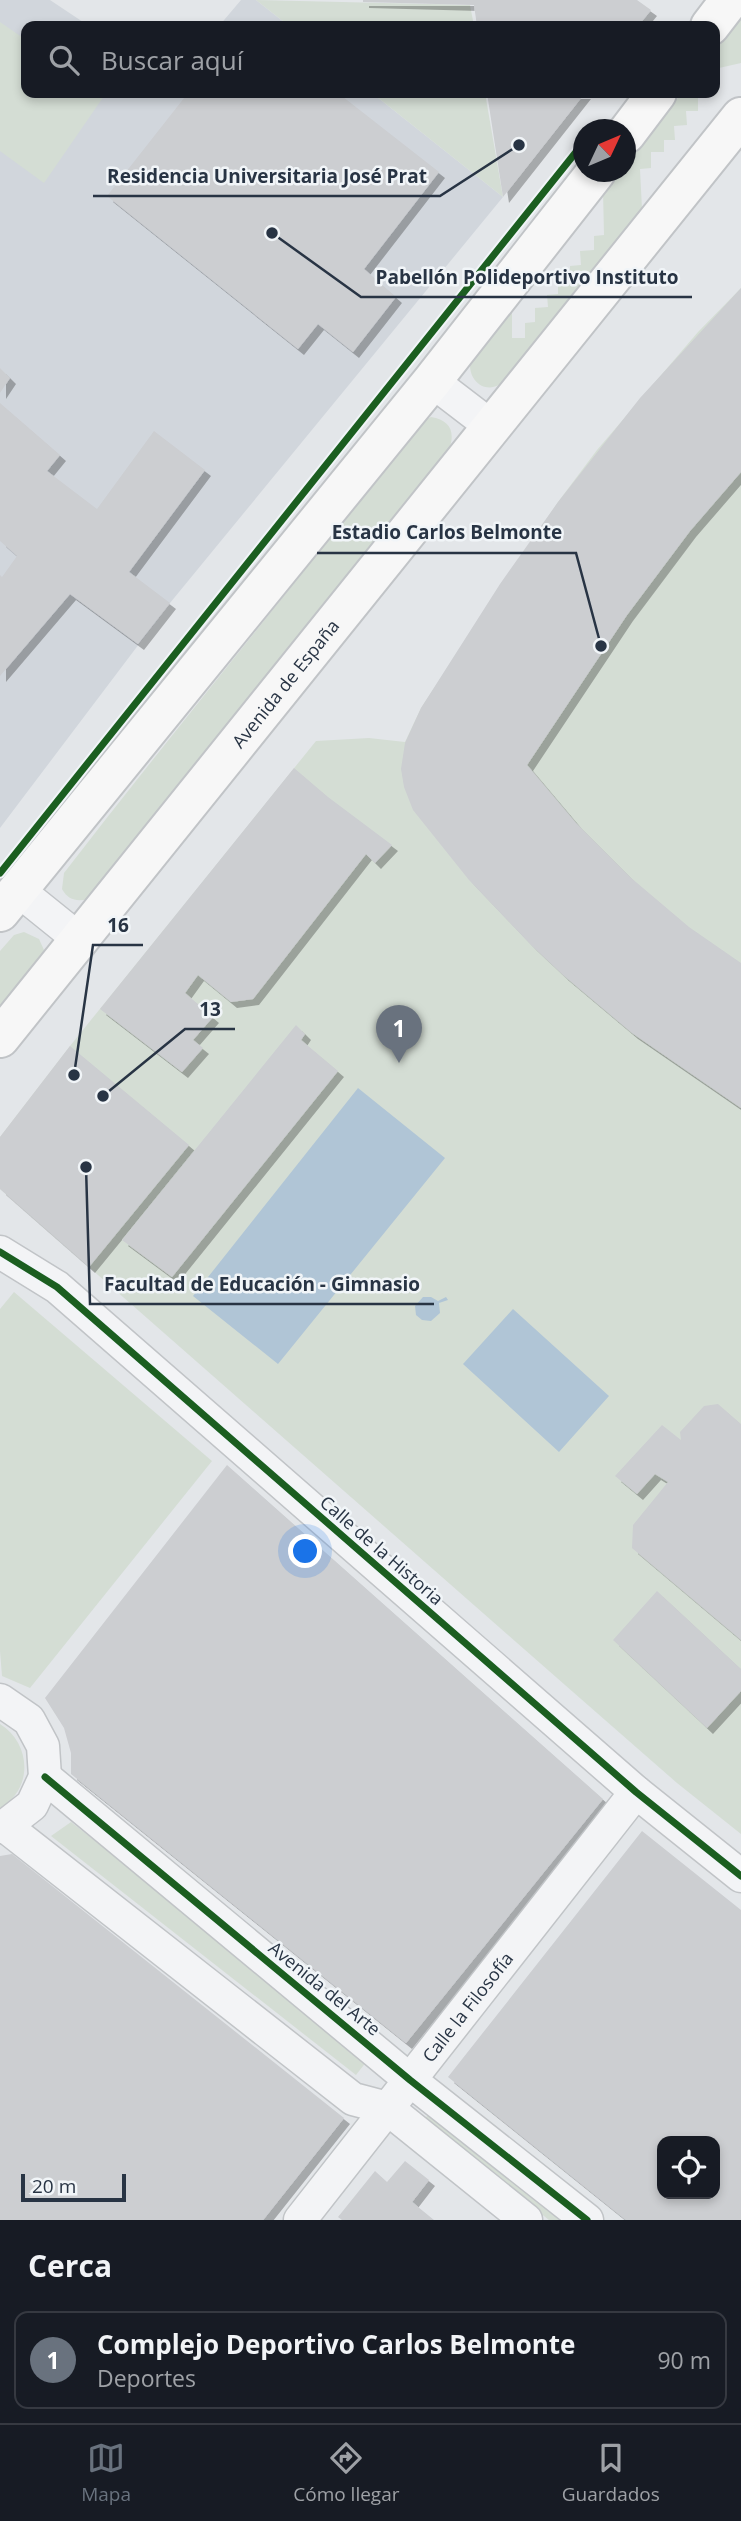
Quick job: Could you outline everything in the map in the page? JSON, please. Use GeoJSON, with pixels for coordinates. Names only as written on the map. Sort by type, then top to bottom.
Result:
{"type":"FeatureCollection","features":[{"type":"Feature","properties":{"kind":"main road"},"geometry":{"type":"LineString","coordinates":[[714,21],[730,0]]}},
{"type":"Feature","properties":{"kind":"main road"},"geometry":{"type":"LineString","coordinates":[[636,120],[653,98]]}},
{"type":"Feature","properties":{"kind":"main road","name":"Avenida de España"},"geometry":{"type":"LineString","coordinates":[[0,1038],[741,117]]}},
{"type":"Feature","properties":{"kind":"main road"},"geometry":{"type":"LineString","coordinates":[[9,901],[432,381],[588,182]]}},
{"type":"Feature","properties":{"kind":"street"},"geometry":{"type":"LineString","coordinates":[[432,381],[492,427]]}},
{"type":"Feature","properties":{"kind":"street"},"geometry":{"type":"LineString","coordinates":[[9,901],[80,940]]}},
{"type":"Feature","properties":{"kind":"street","name":"Calle de la Historia"},"geometry":{"type":"LineString","coordinates":[[0,1252],[57,1287],[636,1792],[741,1876]]}},
{"type":"Feature","properties":{"kind":"street"},"geometry":{"type":"LineString","coordinates":[[0,1700],[29,1720],[43,1746],[45,1777],[32,1805],[3,1826],[353,2099],[387,2108],[526,2220]]}},
{"type":"Feature","properties":{"kind":"street","name":"Avenida del Arte"},"geometry":{"type":"LineString","coordinates":[[45,1777],[410,2080],[587,2220]]}},
{"type":"Feature","properties":{"kind":"street","name":"Calle la Filosofía"},"geometry":{"type":"LineString","coordinates":[[300,2220],[636,1792]]}},
{"type":"Feature","properties":{"kind":"shaded area"},"geometry":{"type":"Polygon","coordinates":[[[0,0],[50,0],[82,21],[21,21],[21,98],[378,98],[503,197],[170,603],[0,828],[0,0]]]}},
{"type":"Feature","properties":{"kind":"shaded area"},"geometry":{"type":"Polygon","coordinates":[[[241,0],[256,0],[283,21],[223,21],[241,0]]]}},
{"type":"Feature","properties":{"kind":"shaded area"},"geometry":{"type":"Polygon","coordinates":[[[256,0],[470,5],[473,21],[283,21],[256,0]]]}},
{"type":"Feature","properties":{"kind":"shaded area"},"geometry":{"type":"Polygon","coordinates":[[[741,19],[741,63],[720,68],[720,45],[741,19]]]}},
{"type":"Feature","properties":{"kind":"shaded area"},"geometry":{"type":"Polygon","coordinates":[[[0,22],[21,37],[21,98],[103,98],[44,183],[0,151],[0,22]]]}},
{"type":"Feature","properties":{"kind":"shaded area"},"geometry":{"type":"Polygon","coordinates":[[[378,98],[486,98],[503,197],[378,98]]]}},
{"type":"Feature","properties":{"kind":"shaded area"},"geometry":{"type":"Polygon","coordinates":[[[678,98],[698,98],[698,111],[686,111],[687,125],[674,126],[675,140],[664,140],[664,152],[651,152],[651,168],[640,169],[642,209],[499,385],[488,387],[478,383],[472,375],[470,363],[512,308],[512,338],[525,338],[525,323],[535,322],[535,308],[548,307],[547,295],[558,294],[558,279],[570,279],[570,266],[581,265],[580,251],[594,250],[594,236],[604,235],[603,191],[611,182],[636,182],[636,150],[678,98]]]}},
{"type":"Feature","properties":{"kind":"shaded area"},"geometry":{"type":"Polygon","coordinates":[[[741,288],[741,1834],[677,1783],[0,1189],[0,1137],[316,741],[369,738],[405,742],[421,708],[558,502],[597,450],[698,332],[741,288]]]}},
{"type":"Feature","properties":{"kind":"shaded area"},"geometry":{"type":"Polygon","coordinates":[[[431,417],[449,427],[452,436],[450,447],[88,899],[77,900],[67,896],[62,889],[64,873],[419,423],[431,417]]]}},
{"type":"Feature","properties":{"kind":"shaded area"},"geometry":{"type":"Polygon","coordinates":[[[24,932],[39,939],[44,955],[0,1014],[0,951],[14,935],[24,932]]]}},
{"type":"Feature","properties":{"kind":"shaded area"},"geometry":{"type":"Polygon","coordinates":[[[14,1292],[212,1461],[30,1688],[2,1676],[0,1651],[0,1309],[14,1292]]]}},
{"type":"Feature","properties":{"kind":"shaded area"},"geometry":{"type":"Polygon","coordinates":[[[0,1724],[18,1742],[24,1766],[19,1790],[0,1808],[0,1724]]]}},
{"type":"Feature","properties":{"kind":"shaded area"},"geometry":{"type":"Polygon","coordinates":[[[71,1822],[370,2057],[356,2075],[51,1836],[71,1822]]]}},
{"type":"Feature","properties":{"kind":"shaded area"},"geometry":{"type":"Polygon","coordinates":[[[430,2112],[565,2220],[549,2220],[424,2120],[430,2112]]]}},
{"type":"Feature","properties":{"kind":"water"},"geometry":{"type":"Polygon","coordinates":[[[358,1088],[445,1158],[278,1364],[193,1296],[358,1088]]]}},
{"type":"Feature","properties":{"kind":"water"},"geometry":{"type":"Polygon","coordinates":[[[423,1297],[438,1301],[446,1297],[448,1300],[439,1303],[440,1313],[431,1321],[422,1320],[416,1315],[415,1306],[423,1297]]]}},
{"type":"Feature","properties":{"kind":"water"},"geometry":{"type":"Polygon","coordinates":[[[513,1309],[609,1396],[559,1452],[463,1364],[513,1309]]]}},
{"type":"Feature","properties":{"kind":"building"},"geometry":{"type":"Polygon","coordinates":[[[637,0],[651,10],[642,21],[476,21],[474,5],[363,2],[637,0]]]}},
{"type":"Feature","properties":{"kind":"building"},"geometry":{"type":"Polygon","coordinates":[[[184,98],[344,98],[439,172],[364,269],[396,297],[353,352],[318,324],[298,349],[107,196],[184,98]]]}},
{"type":"Feature","properties":{"kind":"building"},"geometry":{"type":"Polygon","coordinates":[[[488,98],[581,98],[503,197],[488,98]]]}},
{"type":"Feature","properties":{"kind":"building"},"geometry":{"type":"Polygon","coordinates":[[[741,288],[741,472],[690,531],[627,615],[527,765],[576,823],[630,877],[689,927],[741,963],[741,1108],[632,1033],[531,945],[469,880],[413,810],[404,787],[401,769],[405,743],[421,708],[500,584],[558,502],[640,398],[741,288]]]}},
{"type":"Feature","properties":{"kind":"building"},"geometry":{"type":"Polygon","coordinates":[[[0,368],[10,378],[0,393],[0,368]]]}},
{"type":"Feature","properties":{"kind":"building"},"geometry":{"type":"Polygon","coordinates":[[[0,403],[60,455],[47,471],[97,509],[154,431],[205,470],[129,572],[170,603],[138,644],[70,594],[0,676],[0,575],[2,577],[17,556],[0,541],[0,403]]]}},
{"type":"Feature","properties":{"kind":"building"},"geometry":{"type":"Polygon","coordinates":[[[294,768],[392,845],[375,863],[366,854],[253,999],[231,1002],[198,975],[185,993],[213,1017],[193,1040],[203,1048],[182,1072],[100,1009],[294,768]]]}},
{"type":"Feature","properties":{"kind":"building"},"geometry":{"type":"Polygon","coordinates":[[[296,1025],[305,1034],[301,1040],[338,1071],[172,1277],[122,1240],[296,1025]]]}},
{"type":"Feature","properties":{"kind":"building"},"geometry":{"type":"Polygon","coordinates":[[[70,1046],[189,1145],[89,1267],[0,1189],[0,1137],[70,1046]]]}},
{"type":"Feature","properties":{"kind":"building"},"geometry":{"type":"Polygon","coordinates":[[[718,1404],[741,1424],[741,1640],[632,1548],[633,1525],[668,1482],[655,1474],[637,1494],[615,1476],[662,1425],[681,1440],[680,1432],[704,1406],[718,1404]]]}},
{"type":"Feature","properties":{"kind":"building"},"geometry":{"type":"Polygon","coordinates":[[[227,1465],[603,1799],[406,2043],[71,1774],[71,1753],[64,1728],[45,1698],[227,1465]]]}},
{"type":"Feature","properties":{"kind":"building"},"geometry":{"type":"Polygon","coordinates":[[[657,1591],[741,1669],[741,1691],[707,1728],[613,1640],[657,1591]]]}},
{"type":"Feature","properties":{"kind":"building"},"geometry":{"type":"Polygon","coordinates":[[[642,1831],[741,1910],[741,2220],[626,2220],[448,2077],[642,1831]]]}},
{"type":"Feature","properties":{"kind":"building"},"geometry":{"type":"Polygon","coordinates":[[[12,1854],[344,2118],[263,2220],[0,2220],[0,1856],[12,1854]]]}},
{"type":"Feature","properties":{"kind":"building"},"geometry":{"type":"Polygon","coordinates":[[[405,2161],[429,2180],[412,2202],[434,2220],[342,2220],[338,2217],[375,2171],[387,2182],[405,2161]]]}},
{"type":"Feature","properties":{"kind":"cycle path"},"geometry":{"type":"LineString","coordinates":[[0,873],[573,156]]}},
{"type":"Feature","properties":{"kind":"cycle path"},"geometry":{"type":"LineString","coordinates":[[0,1252],[57,1287],[636,1792],[741,1876]]}},
{"type":"Feature","properties":{"kind":"cycle path"},"geometry":{"type":"LineString","coordinates":[[45,1777],[410,2080],[587,2220]]}},
{"type":"Feature","properties":{"kind":"place","name":"Residencia Universitaria José Prat"},"geometry":{"type":"Point","coordinates":[519,145]}},
{"type":"Feature","properties":{"kind":"place","name":"Pabellón Polideportivo Instituto"},"geometry":{"type":"Point","coordinates":[272,233]}},
{"type":"Feature","properties":{"kind":"place","name":"Estadio Carlos Belmonte"},"geometry":{"type":"Point","coordinates":[601,646]}},
{"type":"Feature","properties":{"kind":"place","name":"Complejo Deportivo Carlos Belmonte"},"geometry":{"type":"Point","coordinates":[399,1063]}},
{"type":"Feature","properties":{"kind":"place","name":"16"},"geometry":{"type":"Point","coordinates":[74,1075]}},
{"type":"Feature","properties":{"kind":"place","name":"13"},"geometry":{"type":"Point","coordinates":[103,1096]}},
{"type":"Feature","properties":{"kind":"place","name":"Facultad de Educación - Gimnasio"},"geometry":{"type":"Point","coordinates":[86,1167]}}]}
